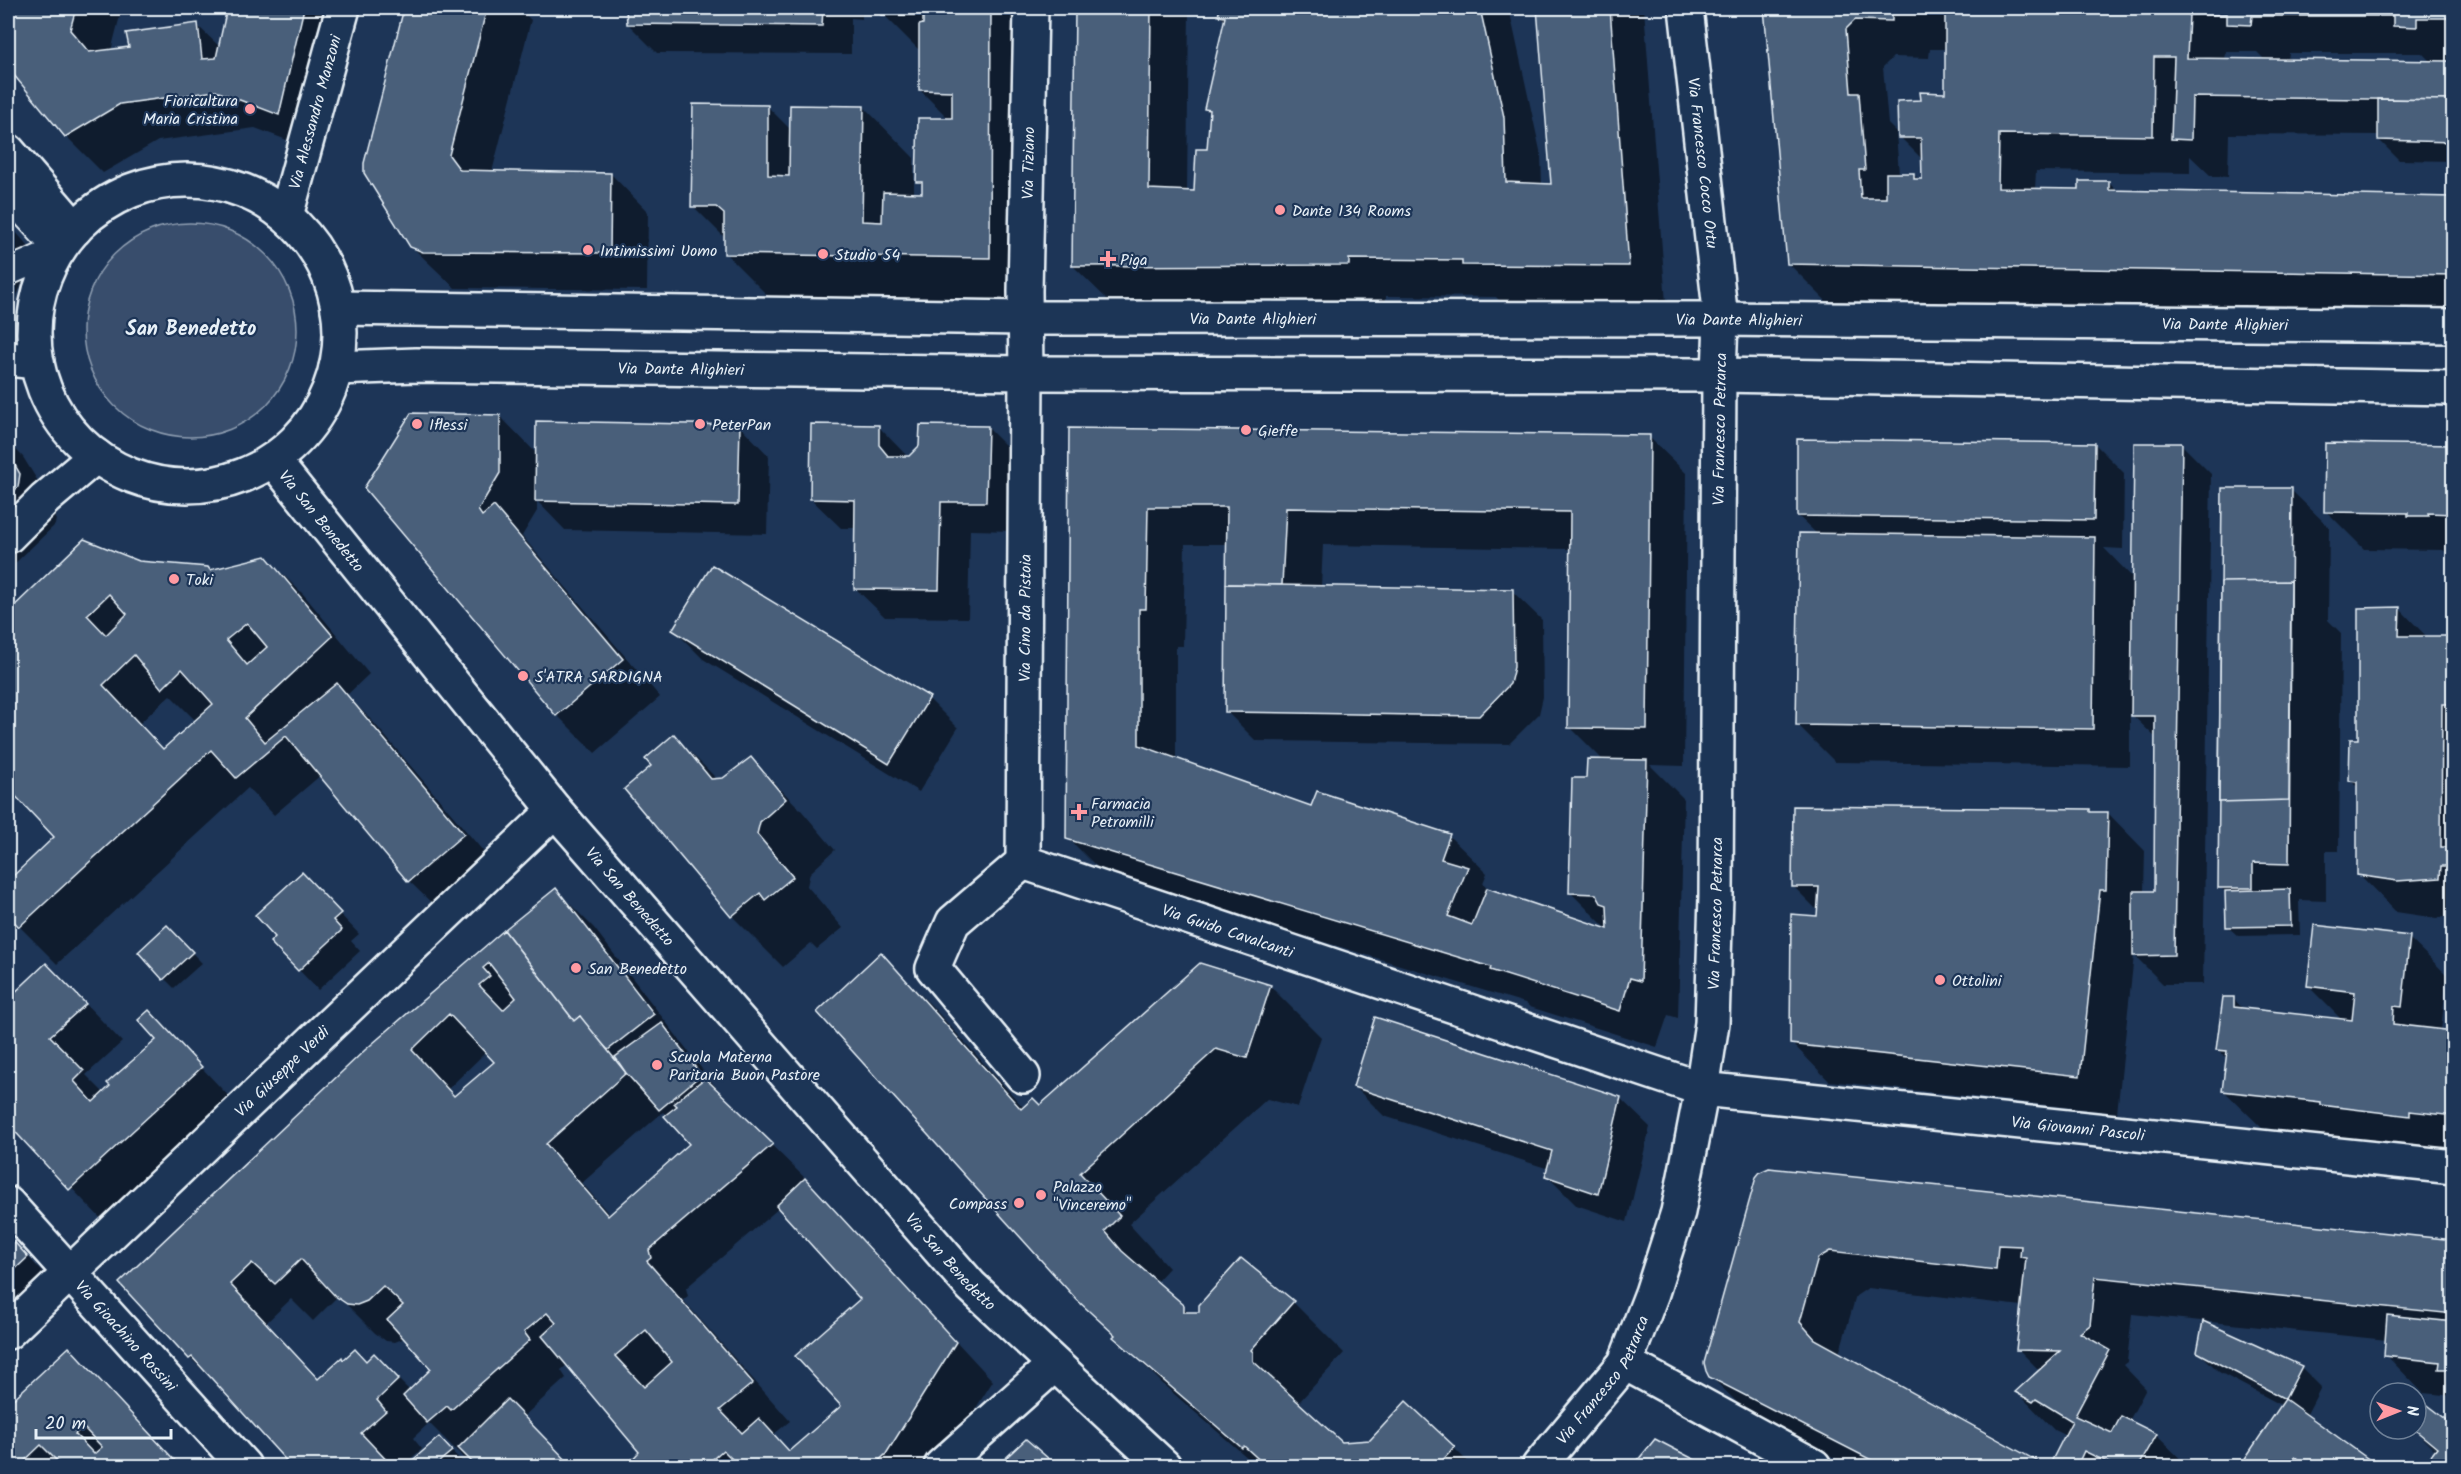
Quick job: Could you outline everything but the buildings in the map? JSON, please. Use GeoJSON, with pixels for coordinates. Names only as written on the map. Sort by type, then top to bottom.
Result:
{"type":"FeatureCollection","features":[{"type":"Feature","properties":{"kind":"street","name":"Via Alessandro Manzoni"},"geometry":{"type":"LineString","coordinates":[[286,216],[343,8]]}},
{"type":"Feature","properties":{"kind":"street","name":"Via Tiziano"},"geometry":{"type":"LineString","coordinates":[[1024,318],[1031,8]]}},
{"type":"Feature","properties":{"kind":"street","name":"Via Francesco Cocco Ortu"},"geometry":{"type":"LineString","coordinates":[[1686,8],[1721,319]]}},
{"type":"Feature","properties":{"kind":"street"},"geometry":{"type":"LineString","coordinates":[[8,151],[67,240]]}},
{"type":"Feature","properties":{"kind":"street"},"geometry":{"type":"LineString","coordinates":[[178,180],[207,181],[235,187],[262,199],[286,216],[306,237],[322,262],[338,308],[340,328],[336,368],[327,396],[317,414],[290,447],[273,460],[245,475],[215,484],[184,486],[153,482],[133,475],[96,456],[74,436],[57,413],[44,387],[22,361],[34,333],[45,277],[67,240],[97,209],[122,194],[150,184],[178,180]]}},
{"type":"Feature","properties":{"kind":"street","name":"Via Dante Alighieri"},"geometry":{"type":"LineString","coordinates":[[338,308],[1024,318],[1721,319],[2454,326]]}},
{"type":"Feature","properties":{"kind":"street"},"geometry":{"type":"LineString","coordinates":[[1024,318],[1026,373]]}},
{"type":"Feature","properties":{"kind":"street","name":"Via Francesco Petrarca"},"geometry":{"type":"LineString","coordinates":[[1539,1467],[1625,1363],[1652,1293],[1678,1212],[1702,1089],[1712,1023],[1716,896],[1721,319]]}},
{"type":"Feature","properties":{"kind":"street","name":"Via Dante Alighieri"},"geometry":{"type":"LineString","coordinates":[[336,368],[416,365],[1026,373],[1719,375],[2454,388]]}},
{"type":"Feature","properties":{"kind":"street","name":"Via Cino da Pistoia"},"geometry":{"type":"LineString","coordinates":[[1023,862],[1026,373]]}},
{"type":"Feature","properties":{"kind":"street"},"geometry":{"type":"LineString","coordinates":[[8,536],[45,499],[96,456]]}},
{"type":"Feature","properties":{"kind":"street","name":"Via San Benedetto"},"geometry":{"type":"LineString","coordinates":[[273,460],[555,810],[971,1286],[1164,1467]]}},
{"type":"Feature","properties":{"kind":"street","name":"Via Giuseppe Verdi"},"geometry":{"type":"LineString","coordinates":[[8,1332],[555,810]]}},
{"type":"Feature","properties":{"kind":"street"},"geometry":{"type":"LineString","coordinates":[[1023,862],[953,922],[933,968],[1023,1076]]}},
{"type":"Feature","properties":{"kind":"street","name":"Via Guido Cavalcanti"},"geometry":{"type":"LineString","coordinates":[[1023,862],[1702,1089]]}},
{"type":"Feature","properties":{"kind":"street","name":"Via Giovanni Pascoli"},"geometry":{"type":"LineString","coordinates":[[1702,1089],[2454,1167]]}},
{"type":"Feature","properties":{"kind":"street","name":"Via Gioachino Rossini"},"geometry":{"type":"LineString","coordinates":[[8,1204],[244,1467]]}},
{"type":"Feature","properties":{"kind":"street"},"geometry":{"type":"LineString","coordinates":[[1625,1363],[1814,1467]]}},
{"type":"Feature","properties":{"kind":"street"},"geometry":{"type":"LineString","coordinates":[[941,1467],[1054,1365]]}},
{"type":"Feature","properties":{"kind":"lane"},"geometry":{"type":"LineString","coordinates":[[8,195],[67,240],[8,272]]}},
{"type":"Feature","properties":{"kind":"shaded area"},"geometry":{"type":"Polygon","coordinates":[[[190,223],[211,225],[231,231],[266,254],[289,289],[295,309],[297,330],[295,351],[289,371],[266,406],[231,429],[211,435],[190,437],[169,435],[149,429],[114,406],[91,371],[85,351],[83,330],[85,309],[91,289],[114,254],[149,231],[169,225],[190,223]]]}},
{"type":"Feature","properties":{"kind":"place","name":"Fioricultura Maria Cristina"},"geometry":{"type":"Point","coordinates":[250,109]}},
{"type":"Feature","properties":{"kind":"place","name":"Dante 134 Rooms"},"geometry":{"type":"Point","coordinates":[1280,210]}},
{"type":"Feature","properties":{"kind":"place","name":"Intimissimi Uomo"},"geometry":{"type":"Point","coordinates":[588,250]}},
{"type":"Feature","properties":{"kind":"place","name":"Studio 54"},"geometry":{"type":"Point","coordinates":[823,254]}},
{"type":"Feature","properties":{"kind":"place","name":"Piga"},"geometry":{"type":"Point","coordinates":[1108,259]}},
{"type":"Feature","properties":{"kind":"place","name":"Iflessi"},"geometry":{"type":"Point","coordinates":[417,424]}},
{"type":"Feature","properties":{"kind":"place","name":"PeterPan"},"geometry":{"type":"Point","coordinates":[700,424]}},
{"type":"Feature","properties":{"kind":"place","name":"Gieffe"},"geometry":{"type":"Point","coordinates":[1246,430]}},
{"type":"Feature","properties":{"kind":"place","name":"Toki"},"geometry":{"type":"Point","coordinates":[174,579]}},
{"type":"Feature","properties":{"kind":"place","name":"S'ATRA SARDIGNA"},"geometry":{"type":"Point","coordinates":[523,676]}},
{"type":"Feature","properties":{"kind":"place","name":"Farmacia Petromilli"},"geometry":{"type":"Point","coordinates":[1079,812]}},
{"type":"Feature","properties":{"kind":"place","name":"San Benedetto"},"geometry":{"type":"Point","coordinates":[576,968]}},
{"type":"Feature","properties":{"kind":"place","name":"Ottolini"},"geometry":{"type":"Point","coordinates":[1940,980]}},
{"type":"Feature","properties":{"kind":"place","name":"Scuola Materna Paritaria Buon Pastore"},"geometry":{"type":"Point","coordinates":[657,1065]}},
{"type":"Feature","properties":{"kind":"place","name":"Palazzo \"Vinceremo\""},"geometry":{"type":"Point","coordinates":[1041,1195]}},
{"type":"Feature","properties":{"kind":"place","name":"Compass"},"geometry":{"type":"Point","coordinates":[1019,1203]}},
{"type":"Feature","properties":{"kind":"district","name":"San Benedetto"},"geometry":{"type":"Point","coordinates":[191,328]}}]}
